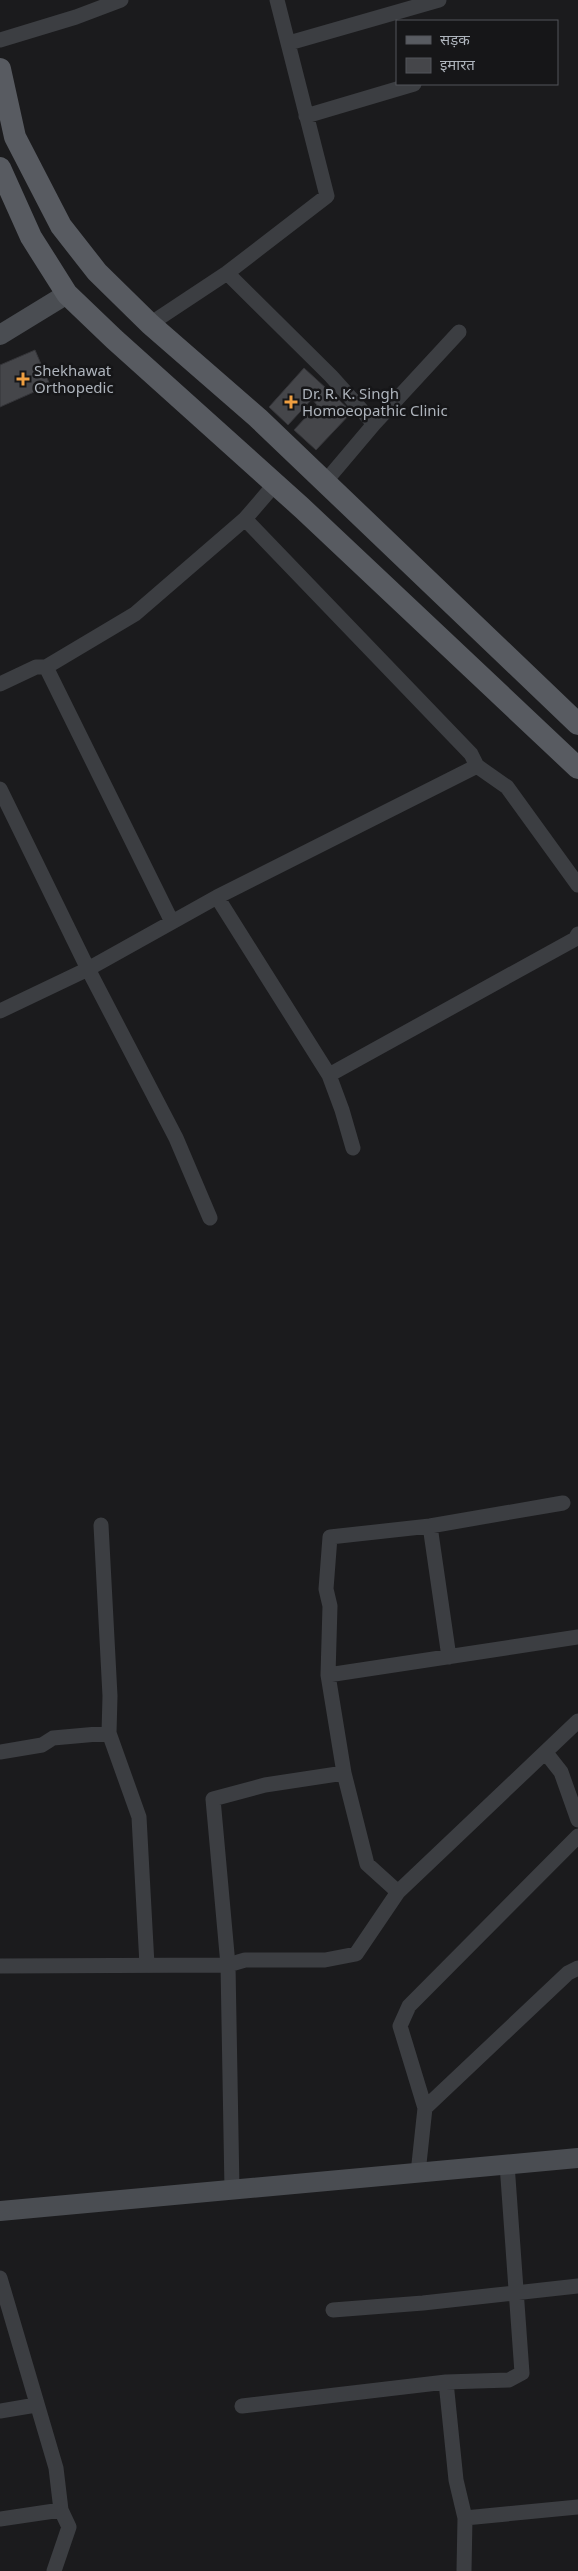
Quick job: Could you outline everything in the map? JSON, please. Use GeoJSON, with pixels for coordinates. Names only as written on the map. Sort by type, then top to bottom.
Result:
{"type":"FeatureCollection","features":[{"type":"Feature","properties":{"kind":"main road"},"geometry":{"type":"LineString","coordinates":[[0,69],[15,137],[62,226],[97,272],[150,324],[258,418],[578,724]]}},
{"type":"Feature","properties":{"kind":"main road"},"geometry":{"type":"LineString","coordinates":[[0,168],[31,237],[68,294],[114,339],[275,484],[578,768]]}},
{"type":"Feature","properties":{"kind":"main road"},"geometry":{"type":"LineString","coordinates":[[0,335],[68,294]]}},
{"type":"Feature","properties":{"kind":"main road"},"geometry":{"type":"LineString","coordinates":[[0,2210],[578,2158]]}},
{"type":"Feature","properties":{"kind":"street"},"geometry":{"type":"LineString","coordinates":[[0,40],[76,17],[121,0]]}},
{"type":"Feature","properties":{"kind":"street"},"geometry":{"type":"LineString","coordinates":[[150,324],[227,274],[327,196],[277,0]]}},
{"type":"Feature","properties":{"kind":"street"},"geometry":{"type":"LineString","coordinates":[[289,43],[439,0]]}},
{"type":"Feature","properties":{"kind":"street"},"geometry":{"type":"LineString","coordinates":[[306,116],[411,85]]}},
{"type":"Feature","properties":{"kind":"street"},"geometry":{"type":"LineString","coordinates":[[227,274],[331,376],[374,424]]}},
{"type":"Feature","properties":{"kind":"street"},"geometry":{"type":"LineString","coordinates":[[325,482],[374,424],[458,332]]}},
{"type":"Feature","properties":{"kind":"street"},"geometry":{"type":"LineString","coordinates":[[0,684],[36,667],[46,666],[135,614],[246,519],[275,484]]}},
{"type":"Feature","properties":{"kind":"street"},"geometry":{"type":"LineString","coordinates":[[246,519],[471,754],[477,766],[508,787],[578,885]]}},
{"type":"Feature","properties":{"kind":"street"},"geometry":{"type":"LineString","coordinates":[[46,666],[172,922]]}},
{"type":"Feature","properties":{"kind":"street"},"geometry":{"type":"LineString","coordinates":[[0,1011],[88,970],[217,897],[477,766]]}},
{"type":"Feature","properties":{"kind":"street"},"geometry":{"type":"LineString","coordinates":[[0,789],[88,970],[176,1138],[210,1218]]}},
{"type":"Feature","properties":{"kind":"street"},"geometry":{"type":"LineString","coordinates":[[217,897],[329,1075],[342,1110],[352,1148]]}},
{"type":"Feature","properties":{"kind":"street"},"geometry":{"type":"LineString","coordinates":[[329,1075],[575,939],[578,934]]}},
{"type":"Feature","properties":{"kind":"street"},"geometry":{"type":"LineString","coordinates":[[398,1892],[367,1864],[344,1772],[328,1675],[330,1606],[326,1589],[330,1537],[430,1526],[563,1503]]}},
{"type":"Feature","properties":{"kind":"street"},"geometry":{"type":"LineString","coordinates":[[101,1525],[110,1696],[109,1733],[139,1817],[148,1965]]}},
{"type":"Feature","properties":{"kind":"street"},"geometry":{"type":"LineString","coordinates":[[430,1526],[449,1657]]}},
{"type":"Feature","properties":{"kind":"street"},"geometry":{"type":"LineString","coordinates":[[328,1675],[578,1637]]}},
{"type":"Feature","properties":{"kind":"street"},"geometry":{"type":"LineString","coordinates":[[0,1960],[0,1966],[228,1965],[245,1960],[325,1960],[356,1954],[398,1892],[578,1721]]}},
{"type":"Feature","properties":{"kind":"street"},"geometry":{"type":"LineString","coordinates":[[0,1752],[42,1745],[53,1738],[109,1733]]}},
{"type":"Feature","properties":{"kind":"street"},"geometry":{"type":"LineString","coordinates":[[546,1753],[561,1772],[578,1820]]}},
{"type":"Feature","properties":{"kind":"street"},"geometry":{"type":"LineString","coordinates":[[232,2190],[228,1965],[213,1800],[265,1786],[344,1772]]}},
{"type":"Feature","properties":{"kind":"street"},"geometry":{"type":"LineString","coordinates":[[418,2173],[426,2108],[400,2026],[409,2006],[578,1836]]}},
{"type":"Feature","properties":{"kind":"street"},"geometry":{"type":"LineString","coordinates":[[426,2108],[568,1973],[578,1968]]}},
{"type":"Feature","properties":{"kind":"street"},"geometry":{"type":"LineString","coordinates":[[242,2406],[446,2382],[509,2380],[522,2373],[507,2164]]}},
{"type":"Feature","properties":{"kind":"street"},"geometry":{"type":"LineString","coordinates":[[0,2278],[56,2468],[61,2510],[69,2528],[54,2571]]}},
{"type":"Feature","properties":{"kind":"street"},"geometry":{"type":"LineString","coordinates":[[333,2310],[423,2304],[578,2286]]}},
{"type":"Feature","properties":{"kind":"street"},"geometry":{"type":"LineString","coordinates":[[446,2382],[456,2480],[466,2518],[464,2571]]}},
{"type":"Feature","properties":{"kind":"street"},"geometry":{"type":"LineString","coordinates":[[0,2411],[36,2404]]}},
{"type":"Feature","properties":{"kind":"street"},"geometry":{"type":"LineString","coordinates":[[466,2518],[578,2507]]}},
{"type":"Feature","properties":{"kind":"street"},"geometry":{"type":"LineString","coordinates":[[0,2519],[61,2510]]}},
{"type":"Feature","properties":{"kind":"building"},"geometry":{"type":"Polygon","coordinates":[[[35,350],[50,385],[0,407],[0,365],[35,350]]]}},
{"type":"Feature","properties":{"kind":"building"},"geometry":{"type":"Polygon","coordinates":[[[304,368],[352,412],[316,450],[294,430],[317,405],[312,399],[288,425],[269,407],[304,368]]]}},
{"type":"Feature","properties":{"kind":"place","name":"Shekhawat Orthopedic"},"geometry":{"type":"Point","coordinates":[23,379]}},
{"type":"Feature","properties":{"kind":"place","name":"Dr. R. K. Singh Homoeopathic Clinic"},"geometry":{"type":"Point","coordinates":[291,402]}}]}
